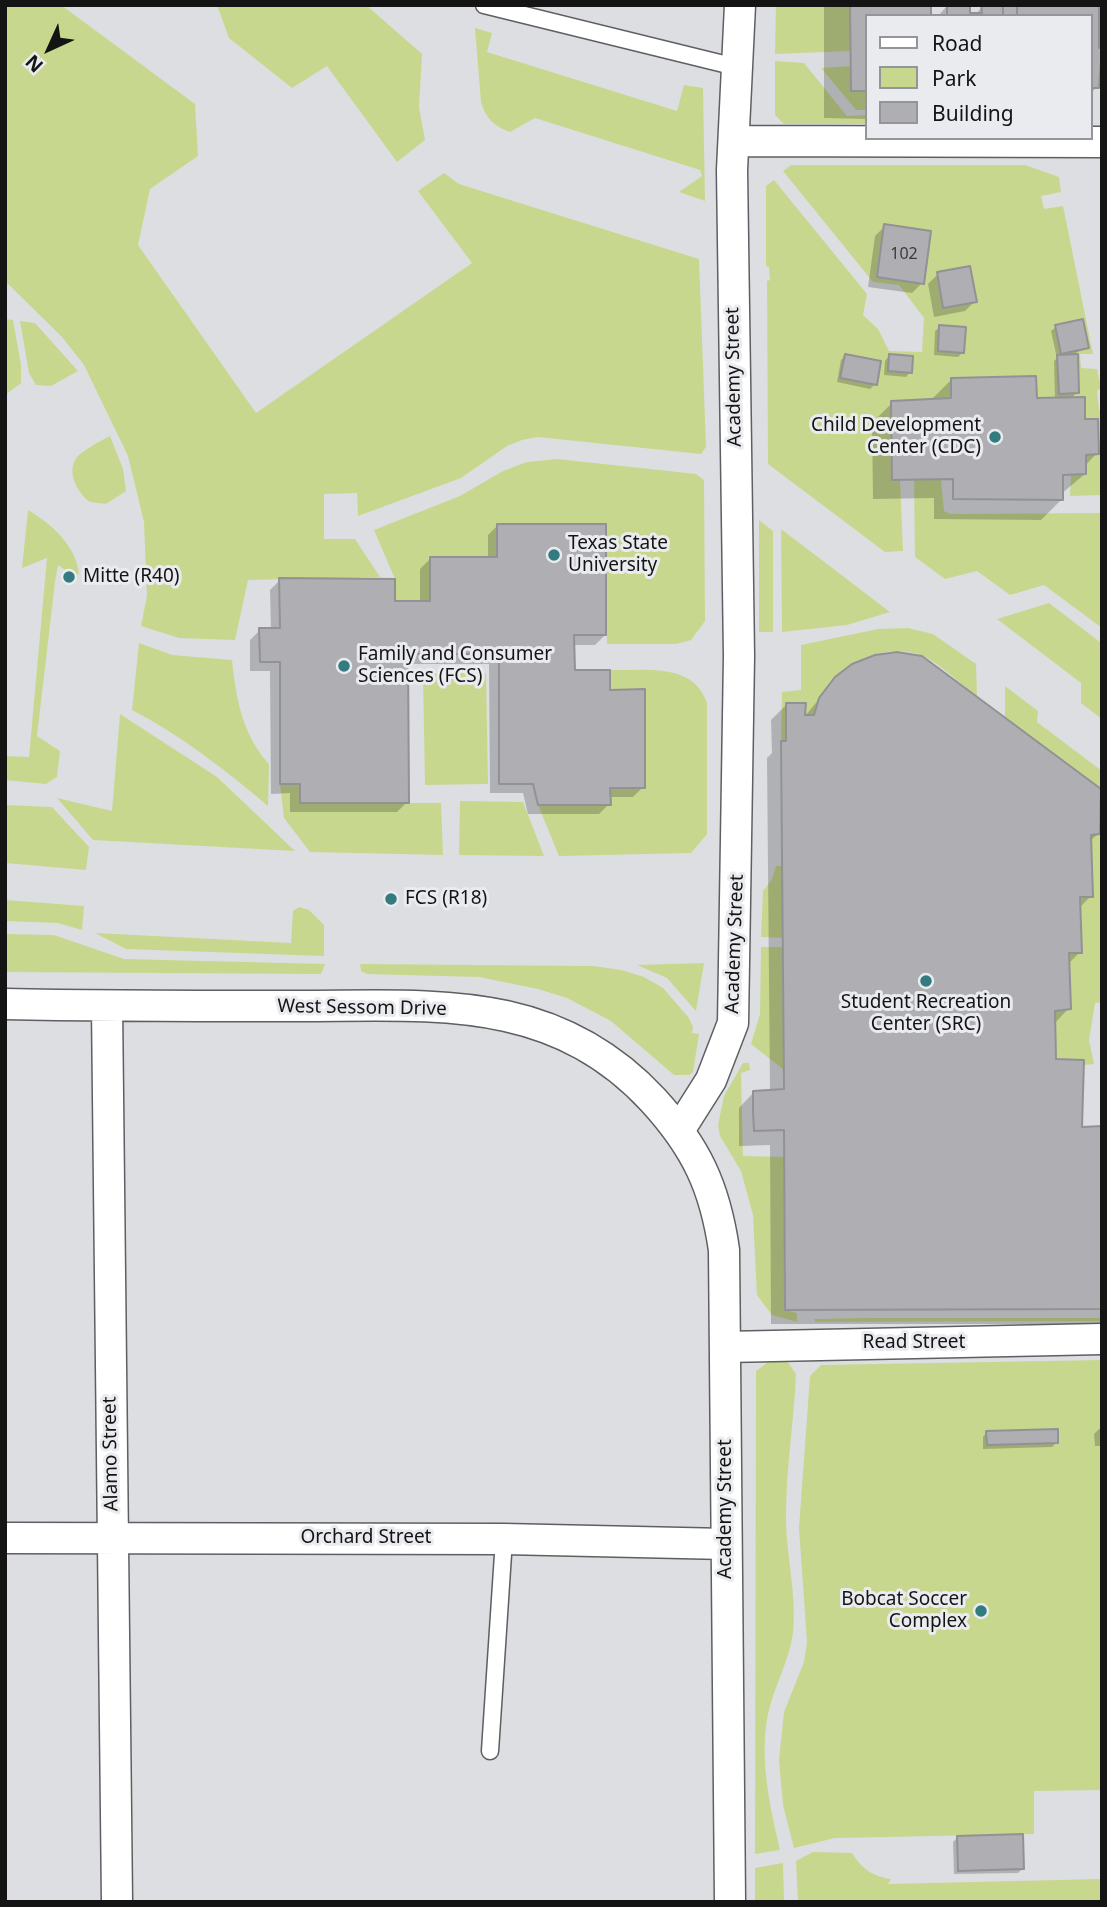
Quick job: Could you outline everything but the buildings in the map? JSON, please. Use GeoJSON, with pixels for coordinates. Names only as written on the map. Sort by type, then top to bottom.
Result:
{"type":"FeatureCollection","features":[{"type":"Feature","properties":{"kind":"street","name":"Academy Street"},"geometry":{"type":"LineString","coordinates":[[730,1902],[726,1347],[721,1227],[705,1174],[680,1129],[711,1080],[733,1024],[739,656],[732,211],[740,5]]}},
{"type":"Feature","properties":{"kind":"street"},"geometry":{"type":"LineString","coordinates":[[734,141],[1102,142]]}},
{"type":"Feature","properties":{"kind":"street","name":"West Sessom Drive"},"geometry":{"type":"LineString","coordinates":[[5,1004],[407,1007],[476,1010],[515,1017],[572,1037],[607,1058],[680,1129]]}},
{"type":"Feature","properties":{"kind":"street","name":"Alamo Street"},"geometry":{"type":"LineString","coordinates":[[107,1006],[117,1902]]}},
{"type":"Feature","properties":{"kind":"street","name":"Read Street"},"geometry":{"type":"LineString","coordinates":[[726,1347],[1102,1339]]}},
{"type":"Feature","properties":{"kind":"street","name":"Orchard Street"},"geometry":{"type":"LineString","coordinates":[[5,1538],[504,1539],[726,1544]]}},
{"type":"Feature","properties":{"kind":"lane"},"geometry":{"type":"LineString","coordinates":[[484,5],[736,67]]}},
{"type":"Feature","properties":{"kind":"lane"},"geometry":{"type":"LineString","coordinates":[[490,1751],[504,1539]]}},
{"type":"Feature","properties":{"kind":"green space"},"geometry":{"type":"Polygon","coordinates":[[[5,5],[61,5],[195,104],[198,156],[150,189],[138,245],[256,413],[472,263],[418,191],[444,173],[459,184],[699,259],[706,447],[701,454],[538,437],[507,446],[461,478],[358,516],[357,493],[324,494],[324,539],[355,539],[380,577],[248,580],[235,640],[179,638],[141,626],[147,596],[144,522],[128,456],[84,365],[62,337],[5,281],[5,5]]]}},
{"type":"Feature","properties":{"kind":"green space"},"geometry":{"type":"Polygon","coordinates":[[[217,5],[366,5],[422,54],[419,107],[425,140],[397,162],[327,66],[292,88],[229,38],[217,5]]]}},
{"type":"Feature","properties":{"kind":"green space"},"geometry":{"type":"Polygon","coordinates":[[[776,5],[850,5],[850,51],[775,54],[776,5]]]}},
{"type":"Feature","properties":{"kind":"green space"},"geometry":{"type":"Polygon","coordinates":[[[475,28],[492,33],[487,52],[677,111],[684,85],[703,88],[705,201],[679,192],[702,176],[700,170],[535,118],[510,132],[495,124],[485,113],[481,102],[475,28]]]}},
{"type":"Feature","properties":{"kind":"green space"},"geometry":{"type":"Polygon","coordinates":[[[775,61],[804,63],[847,116],[866,115],[866,124],[784,124],[775,115],[775,61]]]}},
{"type":"Feature","properties":{"kind":"green space"},"geometry":{"type":"Polygon","coordinates":[[[851,66],[851,91],[866,91],[866,110],[856,110],[821,68],[851,66]]]}},
{"type":"Feature","properties":{"kind":"green space"},"geometry":{"type":"Polygon","coordinates":[[[791,165],[1025,165],[1059,177],[1061,192],[1041,196],[1044,209],[1063,206],[1093,354],[1080,354],[1081,368],[1097,369],[1101,388],[1097,391],[1099,410],[1102,412],[1102,495],[1070,496],[1071,475],[1086,474],[1086,455],[1099,454],[1098,419],[1085,419],[1085,397],[1037,398],[1036,376],[952,378],[951,398],[891,401],[892,479],[900,480],[903,551],[885,552],[768,464],[767,281],[770,280],[769,267],[766,266],[766,186],[774,180],[867,294],[863,315],[878,329],[889,351],[922,352],[924,318],[899,285],[873,282],[783,171],[791,165]]]}},
{"type":"Feature","properties":{"kind":"green space"},"geometry":{"type":"Polygon","coordinates":[[[5,319],[13,320],[21,365],[21,383],[5,395],[5,319]]]}},
{"type":"Feature","properties":{"kind":"green space"},"geometry":{"type":"Polygon","coordinates":[[[20,321],[35,323],[78,371],[51,386],[36,385],[29,373],[20,321]]]}},
{"type":"Feature","properties":{"kind":"green space"},"geometry":{"type":"Polygon","coordinates":[[[110,436],[123,469],[126,491],[106,504],[90,502],[76,486],[73,466],[80,454],[110,436]]]}},
{"type":"Feature","properties":{"kind":"green space"},"geometry":{"type":"Polygon","coordinates":[[[557,459],[696,474],[704,480],[705,621],[691,640],[676,644],[607,644],[605,524],[498,524],[497,557],[430,557],[430,601],[395,601],[395,579],[374,530],[460,496],[503,471],[527,462],[557,459]]]}},
{"type":"Feature","properties":{"kind":"green space"},"geometry":{"type":"Polygon","coordinates":[[[914,479],[941,479],[944,511],[950,514],[1102,513],[1102,628],[1044,585],[1010,595],[977,571],[945,579],[915,557],[914,479]]]}},
{"type":"Feature","properties":{"kind":"green space"},"geometry":{"type":"Polygon","coordinates":[[[28,510],[45,522],[68,545],[79,574],[74,576],[58,565],[37,736],[60,751],[57,777],[46,784],[5,780],[5,756],[29,757],[47,558],[22,568],[28,510]]]}},
{"type":"Feature","properties":{"kind":"green space"},"geometry":{"type":"Polygon","coordinates":[[[759,520],[773,531],[773,632],[759,632],[759,520]]]}},
{"type":"Feature","properties":{"kind":"green space"},"geometry":{"type":"Polygon","coordinates":[[[781,529],[890,612],[847,625],[782,632],[781,529]]]}},
{"type":"Feature","properties":{"kind":"green space"},"geometry":{"type":"Polygon","coordinates":[[[1049,603],[1100,642],[1102,719],[1081,703],[1081,683],[997,619],[1049,603]]]}},
{"type":"Feature","properties":{"kind":"green space"},"geometry":{"type":"Polygon","coordinates":[[[908,628],[933,634],[976,664],[977,697],[942,668],[921,655],[886,652],[855,663],[842,673],[830,685],[814,715],[805,715],[806,703],[786,703],[786,741],[781,741],[782,692],[801,690],[801,645],[878,629],[908,628]]]}},
{"type":"Feature","properties":{"kind":"green space"},"geometry":{"type":"Polygon","coordinates":[[[139,643],[172,655],[232,660],[246,728],[269,764],[268,806],[202,754],[132,710],[139,643]]]}},
{"type":"Feature","properties":{"kind":"green space"},"geometry":{"type":"Polygon","coordinates":[[[610,670],[653,670],[680,675],[700,690],[707,703],[707,834],[691,853],[559,856],[538,805],[610,805],[610,788],[644,689],[610,690],[610,670]]]}},
{"type":"Feature","properties":{"kind":"green space"},"geometry":{"type":"Polygon","coordinates":[[[423,673],[486,673],[488,784],[425,785],[423,673]]]}},
{"type":"Feature","properties":{"kind":"green space"},"geometry":{"type":"Polygon","coordinates":[[[1005,686],[1038,711],[1037,722],[1102,771],[1102,1002],[1095,1003],[1089,1040],[1094,1064],[1084,1065],[1083,1060],[1056,1059],[1055,1011],[1071,1009],[1069,953],[1081,953],[1080,897],[1093,897],[1091,835],[1100,834],[1101,789],[1005,717],[1005,686]]]}},
{"type":"Feature","properties":{"kind":"green space"},"geometry":{"type":"Polygon","coordinates":[[[120,714],[217,777],[295,851],[93,840],[57,798],[112,811],[120,714]]]}},
{"type":"Feature","properties":{"kind":"green space"},"geometry":{"type":"Polygon","coordinates":[[[280,784],[300,784],[300,803],[441,803],[443,855],[310,852],[284,818],[280,784]]]}},
{"type":"Feature","properties":{"kind":"green space"},"geometry":{"type":"Polygon","coordinates":[[[460,801],[523,802],[544,856],[459,855],[460,801]]]}},
{"type":"Feature","properties":{"kind":"green space"},"geometry":{"type":"Polygon","coordinates":[[[5,805],[52,807],[89,847],[86,870],[5,863],[5,805]]]}},
{"type":"Feature","properties":{"kind":"green space"},"geometry":{"type":"Polygon","coordinates":[[[776,866],[782,866],[783,938],[761,937],[763,891],[772,879],[776,866]]]}},
{"type":"Feature","properties":{"kind":"green space"},"geometry":{"type":"Polygon","coordinates":[[[5,900],[84,906],[82,930],[58,923],[5,921],[5,900]]]}},
{"type":"Feature","properties":{"kind":"green space"},"geometry":{"type":"Polygon","coordinates":[[[299,907],[309,910],[324,925],[324,956],[126,949],[95,933],[291,943],[293,911],[299,907]]]}},
{"type":"Feature","properties":{"kind":"green space"},"geometry":{"type":"Polygon","coordinates":[[[5,934],[54,935],[124,959],[325,964],[321,974],[5,972],[5,934]]]}},
{"type":"Feature","properties":{"kind":"green space"},"geometry":{"type":"Polygon","coordinates":[[[761,947],[783,947],[784,1070],[751,1044],[760,1014],[761,947]]]}},
{"type":"Feature","properties":{"kind":"green space"},"geometry":{"type":"Polygon","coordinates":[[[704,963],[696,1011],[667,978],[637,965],[704,963]]]}},
{"type":"Feature","properties":{"kind":"green space"},"geometry":{"type":"Polygon","coordinates":[[[360,964],[594,966],[644,977],[663,988],[689,1018],[693,1027],[692,1033],[699,1034],[693,1072],[689,1075],[674,1075],[611,1021],[567,998],[479,977],[367,974],[361,971],[360,964]]]}},
{"type":"Feature","properties":{"kind":"green space"},"geometry":{"type":"Polygon","coordinates":[[[743,1063],[749,1063],[750,1070],[741,1073],[743,1156],[784,1157],[785,1310],[797,1313],[797,1322],[772,1315],[757,1295],[753,1215],[741,1171],[720,1136],[718,1125],[724,1096],[743,1063]]]}},
{"type":"Feature","properties":{"kind":"green space"},"geometry":{"type":"Polygon","coordinates":[[[1102,1318],[1102,1321],[815,1322],[814,1319],[1102,1318]]]}},
{"type":"Feature","properties":{"kind":"green space"},"geometry":{"type":"Polygon","coordinates":[[[1102,1360],[1102,1790],[1034,1791],[1034,1834],[835,1838],[794,1848],[783,1805],[779,1760],[784,1712],[804,1662],[807,1642],[799,1528],[810,1376],[821,1365],[1102,1360]]]}},
{"type":"Feature","properties":{"kind":"green space"},"geometry":{"type":"Polygon","coordinates":[[[787,1361],[796,1374],[786,1517],[794,1618],[791,1644],[768,1714],[765,1748],[767,1782],[780,1850],[755,1854],[756,1371],[768,1362],[787,1361]]]}},
{"type":"Feature","properties":{"kind":"green space"},"geometry":{"type":"Polygon","coordinates":[[[813,1852],[852,1853],[868,1871],[891,1879],[888,1884],[1102,1879],[1102,1902],[798,1902],[796,1861],[813,1852]]]}},
{"type":"Feature","properties":{"kind":"green space"},"geometry":{"type":"Polygon","coordinates":[[[783,1863],[784,1902],[755,1902],[755,1868],[783,1863]]]}},
{"type":"Feature","properties":{"kind":"place","name":"Child Development Center (CDC)"},"geometry":{"type":"Point","coordinates":[995,437]}},
{"type":"Feature","properties":{"kind":"place","name":"Texas State University"},"geometry":{"type":"Point","coordinates":[554,555]}},
{"type":"Feature","properties":{"kind":"place","name":"Mitte (R40)"},"geometry":{"type":"Point","coordinates":[69,577]}},
{"type":"Feature","properties":{"kind":"place","name":"Family and Consumer Sciences (FCS)"},"geometry":{"type":"Point","coordinates":[344,666]}},
{"type":"Feature","properties":{"kind":"place","name":"FCS (R18)"},"geometry":{"type":"Point","coordinates":[391,899]}},
{"type":"Feature","properties":{"kind":"place","name":"Student Recreation Center (SRC)"},"geometry":{"type":"Point","coordinates":[926,981]}},
{"type":"Feature","properties":{"kind":"place","name":"Bobcat Soccer Complex"},"geometry":{"type":"Point","coordinates":[981,1611]}}]}
